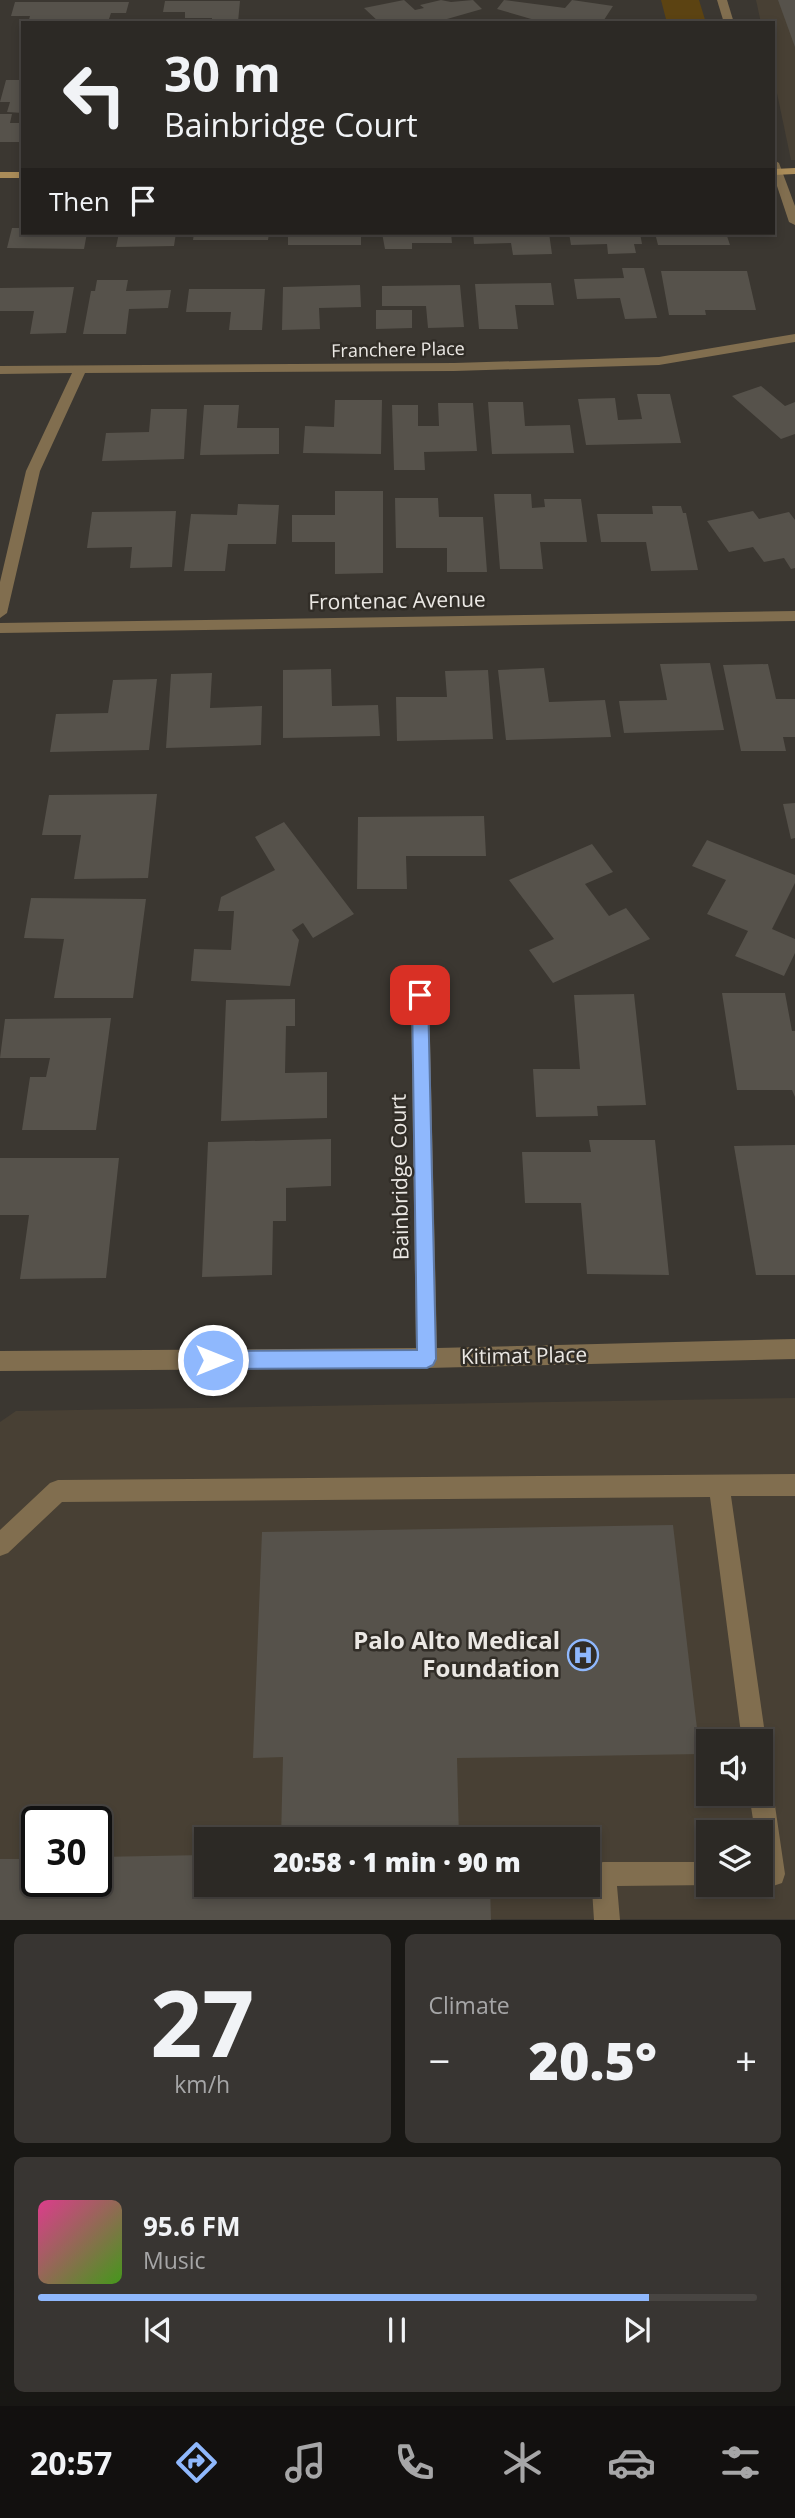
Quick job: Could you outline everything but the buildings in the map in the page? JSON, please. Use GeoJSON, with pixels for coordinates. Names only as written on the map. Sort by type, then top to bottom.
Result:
{"type":"FeatureCollection","features":[{"type":"Feature","properties":{"kind":"street"},"geometry":{"type":"LineString","coordinates":[[722,0],[728,21]]}},
{"type":"Feature","properties":{"kind":"street"},"geometry":{"type":"LineString","coordinates":[[775,169],[795,172]]}},
{"type":"Feature","properties":{"kind":"street"},"geometry":{"type":"LineString","coordinates":[[775,172],[795,222]]}},
{"type":"Feature","properties":{"kind":"street"},"geometry":{"type":"LineString","coordinates":[[0,175],[21,174]]}},
{"type":"Feature","properties":{"kind":"street","name":"Franchere Place"},"geometry":{"type":"LineString","coordinates":[[0,370],[454,367],[659,360],[795,338]]}},
{"type":"Feature","properties":{"kind":"street"},"geometry":{"type":"LineString","coordinates":[[0,613],[33,471],[80,370]]}},
{"type":"Feature","properties":{"kind":"street","name":"Frontenac Avenue"},"geometry":{"type":"LineString","coordinates":[[0,628],[795,616]]}},
{"type":"Feature","properties":{"kind":"street","name":"Bainbridge Court"},"geometry":{"type":"LineString","coordinates":[[420,995],[427,1359]]}},
{"type":"Feature","properties":{"kind":"street","name":"Kitimat Place"},"geometry":{"type":"LineString","coordinates":[[0,1361],[427,1359],[795,1349]]}},
{"type":"Feature","properties":{"kind":"street"},"geometry":{"type":"LineString","coordinates":[[0,1545],[58,1490],[795,1485]]}},
{"type":"Feature","properties":{"kind":"street"},"geometry":{"type":"LineString","coordinates":[[719,1486],[752,1729]]}},
{"type":"Feature","properties":{"kind":"street"},"geometry":{"type":"LineString","coordinates":[[607,1920],[603,1874],[696,1874]]}},
{"type":"Feature","properties":{"kind":"shaded area"},"geometry":{"type":"Polygon","coordinates":[[[661,0],[699,0],[705,21],[666,21],[661,0]]]}},
{"type":"Feature","properties":{"kind":"shaded area"},"geometry":{"type":"Polygon","coordinates":[[[756,0],[795,0],[795,160],[791,160],[775,84],[775,21],[761,21],[756,0]]]}},
{"type":"Feature","properties":{"kind":"shaded area"},"geometry":{"type":"Polygon","coordinates":[[[795,1398],[795,1919],[0,1919],[0,1422],[16,1411],[795,1398]]]}},
{"type":"Feature","properties":{"kind":"place","name":"Palo Alto Medical Foundation"},"geometry":{"type":"Point","coordinates":[583,1655]}},
{"type":"Feature","properties":{"kind":"route"},"geometry":{"type":"LineString","coordinates":[[213,1360],[427,1359],[420,995]]}}]}
